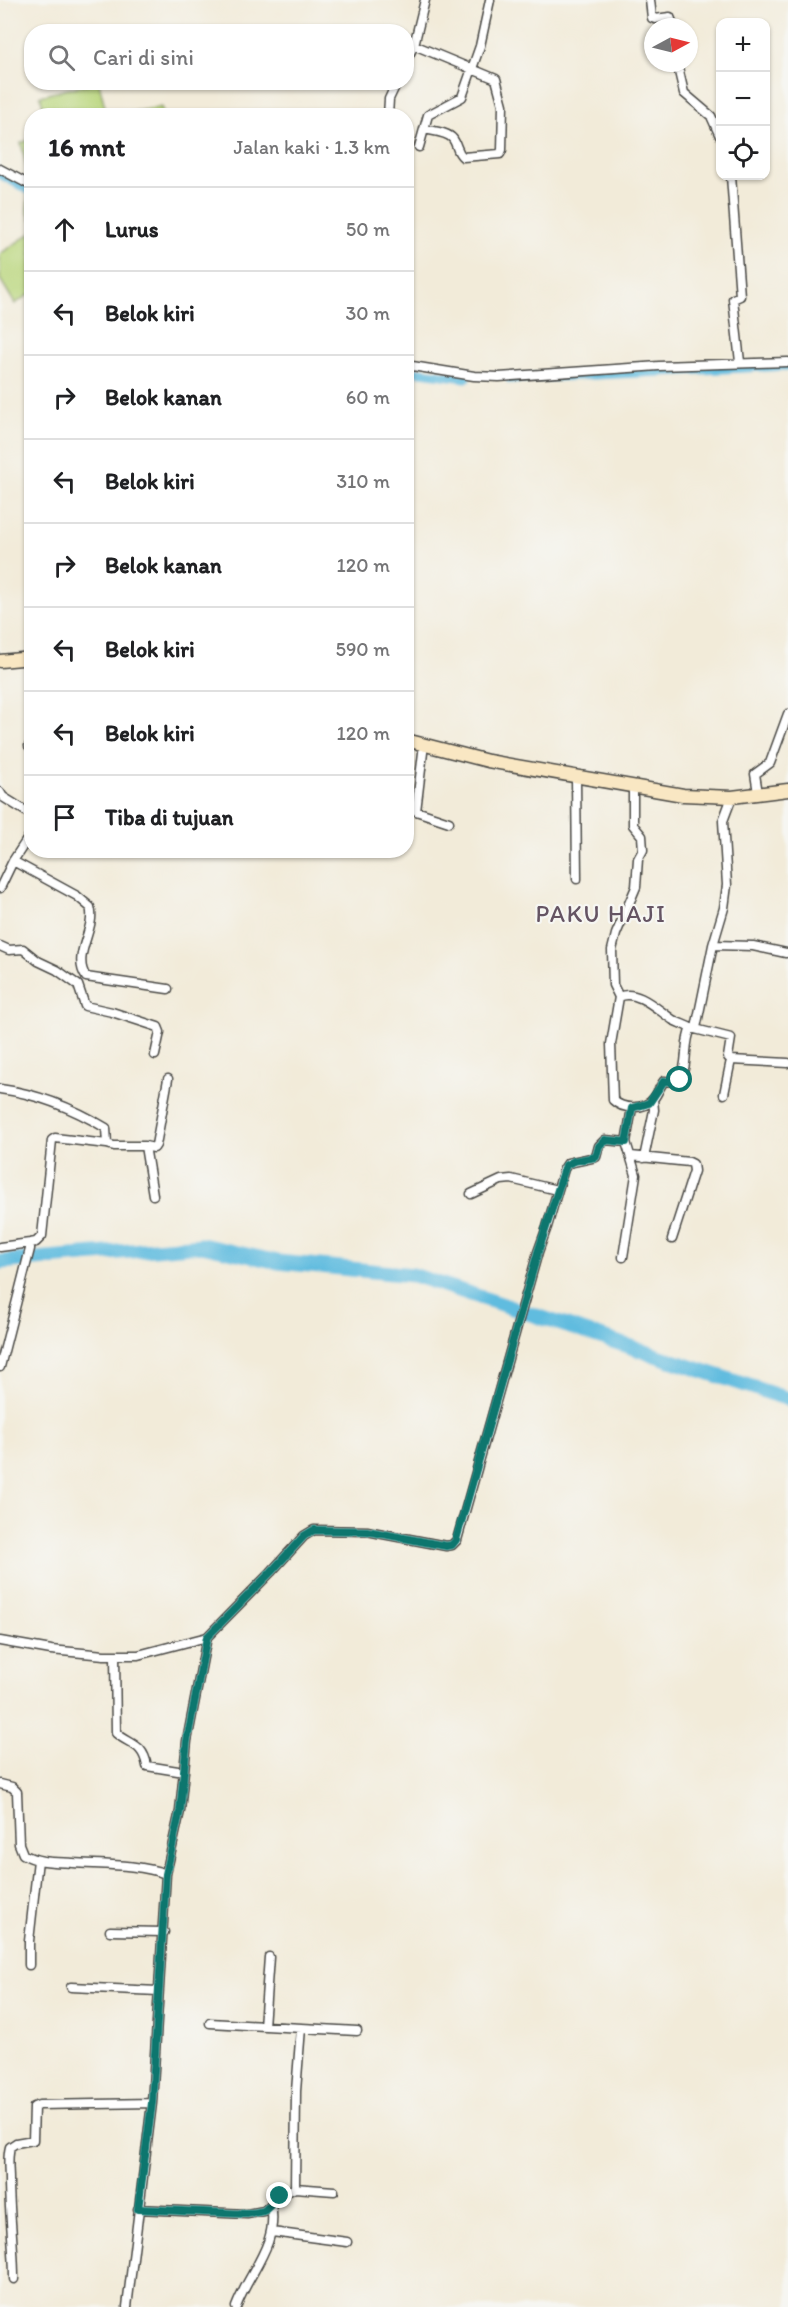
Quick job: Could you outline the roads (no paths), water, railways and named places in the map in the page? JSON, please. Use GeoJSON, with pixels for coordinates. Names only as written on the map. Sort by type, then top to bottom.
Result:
{"type":"FeatureCollection","features":[{"type":"Feature","properties":{"kind":"street"},"geometry":{"type":"LineString","coordinates":[[424,129],[453,138],[456,150],[463,157],[500,154],[504,142],[502,105],[498,82],[494,77],[414,45],[425,0]]}},
{"type":"Feature","properties":{"kind":"street"},"geometry":{"type":"LineString","coordinates":[[419,147],[428,115],[462,97],[472,69],[490,0]]}},
{"type":"Feature","properties":{"kind":"street"},"geometry":{"type":"LineString","coordinates":[[650,0],[652,18]]}},
{"type":"Feature","properties":{"kind":"street"},"geometry":{"type":"LineString","coordinates":[[679,72],[684,93],[711,116],[716,127]]}},
{"type":"Feature","properties":{"kind":"street"},"geometry":{"type":"LineString","coordinates":[[388,108],[393,90]]}},
{"type":"Feature","properties":{"kind":"street"},"geometry":{"type":"LineString","coordinates":[[0,168],[24,182]]}},
{"type":"Feature","properties":{"kind":"street"},"geometry":{"type":"LineString","coordinates":[[731,180],[740,277],[740,296],[733,299],[740,362]]}},
{"type":"Feature","properties":{"kind":"street"},"geometry":{"type":"LineString","coordinates":[[414,366],[474,376],[499,377],[740,362],[788,362]]}},
{"type":"Feature","properties":{"kind":"street"},"geometry":{"type":"LineString","coordinates":[[0,661],[24,659]]}},
{"type":"Feature","properties":{"kind":"street"},"geometry":{"type":"LineString","coordinates":[[759,793],[755,774],[771,763],[788,714]]}},
{"type":"Feature","properties":{"kind":"street"},"geometry":{"type":"LineString","coordinates":[[414,742],[488,761],[683,795],[732,797],[788,790]]}},
{"type":"Feature","properties":{"kind":"street"},"geometry":{"type":"LineString","coordinates":[[424,744],[416,811],[449,822]]}},
{"type":"Feature","properties":{"kind":"street"},"geometry":{"type":"LineString","coordinates":[[576,777],[577,879]]}},
{"type":"Feature","properties":{"kind":"street"},"geometry":{"type":"LineString","coordinates":[[633,788],[633,825],[642,836],[643,850],[638,859],[636,887],[616,934],[612,950],[614,985],[619,997],[611,1044],[613,1099],[618,1104],[632,1108],[649,1103],[664,1081],[678,1081],[682,1077],[686,1062],[686,1038],[694,1028],[724,908],[727,875],[723,822],[732,797]]}},
{"type":"Feature","properties":{"kind":"street"},"geometry":{"type":"LineString","coordinates":[[0,792],[3,797],[24,809]]}},
{"type":"Feature","properties":{"kind":"street"},"geometry":{"type":"LineString","coordinates":[[0,888],[24,844]]}},
{"type":"Feature","properties":{"kind":"street"},"geometry":{"type":"LineString","coordinates":[[13,861],[77,896],[90,907],[91,915],[78,985],[85,1006],[112,1011],[159,1027],[155,1055]]}},
{"type":"Feature","properties":{"kind":"street"},"geometry":{"type":"LineString","coordinates":[[713,945],[753,946],[786,952]]}},
{"type":"Feature","properties":{"kind":"street"},"geometry":{"type":"LineString","coordinates":[[0,946],[9,950],[23,949],[38,962],[57,970],[78,985]]}},
{"type":"Feature","properties":{"kind":"street"},"geometry":{"type":"LineString","coordinates":[[82,971],[87,978],[168,988]]}},
{"type":"Feature","properties":{"kind":"street"},"geometry":{"type":"LineString","coordinates":[[619,997],[629,995],[694,1028],[731,1038],[728,1057],[731,1060],[724,1094]]}},
{"type":"Feature","properties":{"kind":"street"},"geometry":{"type":"LineString","coordinates":[[731,1060],[788,1063]]}},
{"type":"Feature","properties":{"kind":"street"},"geometry":{"type":"LineString","coordinates":[[0,1247],[30,1246],[42,1236],[51,1140],[55,1138],[118,1147],[152,1148],[156,1145],[168,1079]]}},
{"type":"Feature","properties":{"kind":"street"},"geometry":{"type":"LineString","coordinates":[[0,1089],[48,1100],[84,1115],[106,1128],[107,1144]]}},
{"type":"Feature","properties":{"kind":"street"},"geometry":{"type":"LineString","coordinates":[[644,1158],[654,1110],[653,1099]]}},
{"type":"Feature","properties":{"kind":"street"},"geometry":{"type":"LineString","coordinates":[[623,1257],[636,1175],[626,1142],[632,1108]]}},
{"type":"Feature","properties":{"kind":"street"},"geometry":{"type":"LineString","coordinates":[[0,1641],[32,1648],[138,1655],[207,1637],[304,1536],[314,1530],[367,1531],[446,1546],[452,1545],[456,1540],[557,1190],[568,1163],[596,1157],[599,1146],[605,1140],[626,1142]]}},
{"type":"Feature","properties":{"kind":"street"},"geometry":{"type":"LineString","coordinates":[[145,1146],[153,1196]]}},
{"type":"Feature","properties":{"kind":"street"},"geometry":{"type":"LineString","coordinates":[[631,1156],[689,1162],[694,1167],[672,1239]]}},
{"type":"Feature","properties":{"kind":"street"},"geometry":{"type":"LineString","coordinates":[[471,1194],[501,1180],[511,1179],[557,1190]]}},
{"type":"Feature","properties":{"kind":"street"},"geometry":{"type":"LineString","coordinates":[[0,1367],[30,1246]]}},
{"type":"Feature","properties":{"kind":"street"},"geometry":{"type":"LineString","coordinates":[[127,2307],[152,2103],[166,1874],[180,1811],[191,1716],[207,1637]]}},
{"type":"Feature","properties":{"kind":"street"},"geometry":{"type":"LineString","coordinates":[[116,1655],[116,1733],[138,1747],[145,1757],[147,1766],[184,1772]]}},
{"type":"Feature","properties":{"kind":"street"},"geometry":{"type":"LineString","coordinates":[[0,1784],[12,1787],[17,1792],[19,1844],[23,1854],[38,1860],[107,1865],[159,1871],[166,1874]]}},
{"type":"Feature","properties":{"kind":"street"},"geometry":{"type":"LineString","coordinates":[[29,1965],[29,1941],[38,1860]]}},
{"type":"Feature","properties":{"kind":"street"},"geometry":{"type":"LineString","coordinates":[[110,1931],[164,1932]]}},
{"type":"Feature","properties":{"kind":"street"},"geometry":{"type":"LineString","coordinates":[[264,2026],[269,1957]]}},
{"type":"Feature","properties":{"kind":"street"},"geometry":{"type":"LineString","coordinates":[[70,1987],[158,1991]]}},
{"type":"Feature","properties":{"kind":"street"},"geometry":{"type":"LineString","coordinates":[[210,2023],[357,2031]]}},
{"type":"Feature","properties":{"kind":"street"},"geometry":{"type":"LineString","coordinates":[[295,2188],[296,2091],[301,2028]]}},
{"type":"Feature","properties":{"kind":"street"},"geometry":{"type":"LineString","coordinates":[[14,2278],[8,2156],[10,2147],[33,2140],[34,2107],[39,2105],[152,2103]]}},
{"type":"Feature","properties":{"kind":"street"},"geometry":{"type":"LineString","coordinates":[[138,2209],[247,2214],[264,2211],[280,2196],[295,2188],[334,2191]]}},
{"type":"Feature","properties":{"kind":"street"},"geometry":{"type":"LineString","coordinates":[[236,2307],[269,2243],[274,2217],[271,2205]]}},
{"type":"Feature","properties":{"kind":"street"},"geometry":{"type":"LineString","coordinates":[[272,2232],[347,2242]]}},
{"type":"Feature","properties":{"kind":"waterway"},"geometry":{"type":"LineString","coordinates":[[0,174],[24,188]]}},
{"type":"Feature","properties":{"kind":"waterway"},"geometry":{"type":"LineString","coordinates":[[510,379],[788,366]]}},
{"type":"Feature","properties":{"kind":"waterway"},"geometry":{"type":"LineString","coordinates":[[414,371],[466,378]]}},
{"type":"Feature","properties":{"kind":"waterway"},"geometry":{"type":"LineString","coordinates":[[0,1262],[202,1245],[278,1262],[413,1275],[788,1399]]}},
{"type":"Feature","properties":{"kind":"district","name":"PAKU HAJI"},"geometry":{"type":"Point","coordinates":[601,914]}}]}
